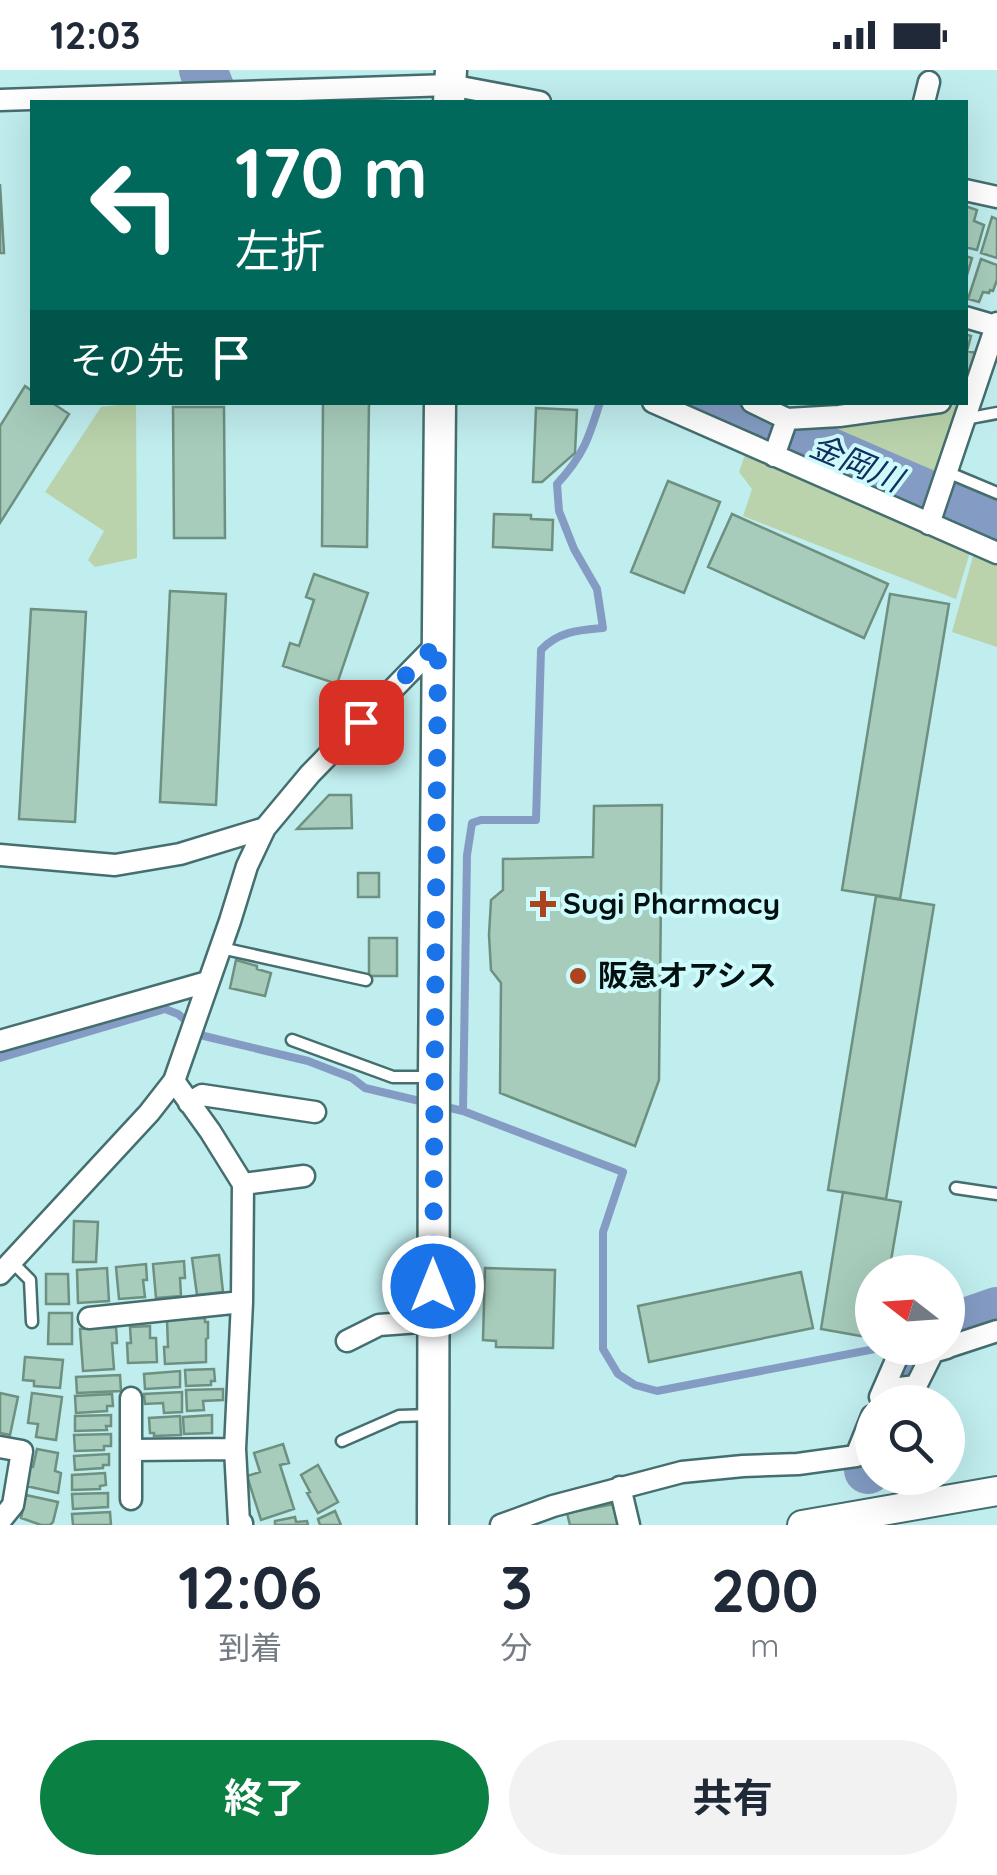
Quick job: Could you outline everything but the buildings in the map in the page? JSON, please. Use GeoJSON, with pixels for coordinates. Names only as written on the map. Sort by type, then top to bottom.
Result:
{"type":"FeatureCollection","features":[{"type":"Feature","properties":{"kind":"main road"},"geometry":{"type":"LineString","coordinates":[[433,1525],[440,405]]}},
{"type":"Feature","properties":{"kind":"street"},"geometry":{"type":"LineString","coordinates":[[226,92],[232,70]]}},
{"type":"Feature","properties":{"kind":"street"},"geometry":{"type":"LineString","coordinates":[[0,100],[132,100],[226,92],[288,80],[450,86],[529,100]]}},
{"type":"Feature","properties":{"kind":"street"},"geometry":{"type":"LineString","coordinates":[[968,191],[997,197]]}},
{"type":"Feature","properties":{"kind":"street"},"geometry":{"type":"LineString","coordinates":[[968,318],[996,325],[968,402]]}},
{"type":"Feature","properties":{"kind":"street"},"geometry":{"type":"LineString","coordinates":[[660,405],[997,553]]}},
{"type":"Feature","properties":{"kind":"street"},"geometry":{"type":"LineString","coordinates":[[759,405],[787,418],[839,416],[918,405]]}},
{"type":"Feature","properties":{"kind":"street"},"geometry":{"type":"LineString","coordinates":[[929,524],[967,405]]}},
{"type":"Feature","properties":{"kind":"street"},"geometry":{"type":"LineString","coordinates":[[774,456],[787,418]]}},
{"type":"Feature","properties":{"kind":"street"},"geometry":{"type":"LineString","coordinates":[[6,1268],[150,1113],[174,1081],[247,866],[265,828],[310,774],[438,642]]}},
{"type":"Feature","properties":{"kind":"street"},"geometry":{"type":"LineString","coordinates":[[0,855],[115,866],[180,854],[265,828]]}},
{"type":"Feature","properties":{"kind":"street"},"geometry":{"type":"LineString","coordinates":[[0,1041],[207,982]]}},
{"type":"Feature","properties":{"kind":"street"},"geometry":{"type":"LineString","coordinates":[[174,1081],[210,1130],[242,1184],[242,1302],[235,1449],[242,1525]]}},
{"type":"Feature","properties":{"kind":"street"},"geometry":{"type":"LineString","coordinates":[[190,1103],[202,1095],[315,1112]]}},
{"type":"Feature","properties":{"kind":"street"},"geometry":{"type":"LineString","coordinates":[[242,1184],[304,1176]]}},
{"type":"Feature","properties":{"kind":"street"},"geometry":{"type":"LineString","coordinates":[[89,1318],[242,1302]]}},
{"type":"Feature","properties":{"kind":"street"},"geometry":{"type":"LineString","coordinates":[[346,1341],[380,1325],[433,1322]]}},
{"type":"Feature","properties":{"kind":"street"},"geometry":{"type":"LineString","coordinates":[[965,1341],[997,1331]]}},
{"type":"Feature","properties":{"kind":"street"},"geometry":{"type":"LineString","coordinates":[[131,1398],[131,1499]]}},
{"type":"Feature","properties":{"kind":"street"},"geometry":{"type":"LineString","coordinates":[[0,1447],[22,1451],[13,1505],[0,1521]]}},
{"type":"Feature","properties":{"kind":"street"},"geometry":{"type":"LineString","coordinates":[[131,1450],[235,1449]]}},
{"type":"Feature","properties":{"kind":"street"},"geometry":{"type":"LineString","coordinates":[[501,1525],[553,1506],[682,1472],[855,1456]]}},
{"type":"Feature","properties":{"kind":"street"},"geometry":{"type":"LineString","coordinates":[[620,1487],[629,1525]]}},
{"type":"Feature","properties":{"kind":"street"},"geometry":{"type":"LineString","coordinates":[[802,1525],[997,1492]]}},
{"type":"Feature","properties":{"kind":"lane"},"geometry":{"type":"LineString","coordinates":[[967,405],[997,413]]}},
{"type":"Feature","properties":{"kind":"lane"},"geometry":{"type":"LineString","coordinates":[[946,472],[997,493]]}},
{"type":"Feature","properties":{"kind":"lane"},"geometry":{"type":"LineString","coordinates":[[220,948],[366,980]]}},
{"type":"Feature","properties":{"kind":"lane"},"geometry":{"type":"LineString","coordinates":[[292,1040],[393,1077],[434,1077]]}},
{"type":"Feature","properties":{"kind":"lane"},"geometry":{"type":"LineString","coordinates":[[956,1188],[997,1194]]}},
{"type":"Feature","properties":{"kind":"lane"},"geometry":{"type":"LineString","coordinates":[[6,1268],[30,1280],[32,1322]]}},
{"type":"Feature","properties":{"kind":"lane"},"geometry":{"type":"LineString","coordinates":[[342,1441],[400,1416],[433,1415]]}},
{"type":"Feature","properties":{"kind":"green space"},"geometry":{"type":"Polygon","coordinates":[[[136,405],[137,558],[95,567],[88,560],[104,531],[45,492],[101,407],[136,405]]]}},
{"type":"Feature","properties":{"kind":"green space"},"geometry":{"type":"Polygon","coordinates":[[[963,405],[937,480],[810,426],[963,405]]]}},
{"type":"Feature","properties":{"kind":"green space"},"geometry":{"type":"Polygon","coordinates":[[[745,455],[970,552],[956,599],[743,516],[752,489],[739,472],[745,455]]]}},
{"type":"Feature","properties":{"kind":"green space"},"geometry":{"type":"Polygon","coordinates":[[[973,556],[997,566],[997,647],[952,632],[973,556]]]}},
{"type":"Feature","properties":{"kind":"waterway","name":"金岡川"},"geometry":{"type":"LineString","coordinates":[[203,70],[215,100]]}},
{"type":"Feature","properties":{"kind":"waterway"},"geometry":{"type":"LineString","coordinates":[[463,1111],[467,855],[472,823],[536,820],[541,650],[562,635],[603,628],[597,589],[574,549],[559,511],[557,484],[584,446],[599,405]]}},
{"type":"Feature","properties":{"kind":"waterway","name":"金岡川"},"geometry":{"type":"LineString","coordinates":[[722,405],[997,524]]}},
{"type":"Feature","properties":{"kind":"waterway"},"geometry":{"type":"LineString","coordinates":[[0,1058],[165,1009],[178,1014],[204,1036],[308,1061],[352,1078],[365,1088],[428,1103]]}},
{"type":"Feature","properties":{"kind":"waterway"},"geometry":{"type":"LineString","coordinates":[[442,1106],[623,1172],[603,1232],[603,1349],[618,1374],[635,1385],[657,1391],[855,1353]]}},
{"type":"Feature","properties":{"kind":"waterway"},"geometry":{"type":"LineString","coordinates":[[965,1322],[997,1311]]}},
{"type":"Feature","properties":{"kind":"waterway"},"geometry":{"type":"LineString","coordinates":[[904,1385],[911,1365]]}},
{"type":"Feature","properties":{"kind":"place","name":"Sugi Pharmacy"},"geometry":{"type":"Point","coordinates":[543,904]}},
{"type":"Feature","properties":{"kind":"place","name":"阪急オアシス"},"geometry":{"type":"Point","coordinates":[578,976]}},
{"type":"Feature","properties":{"kind":"route"},"geometry":{"type":"LineString","coordinates":[[361,722],[438,642],[433,1286]]}}]}
